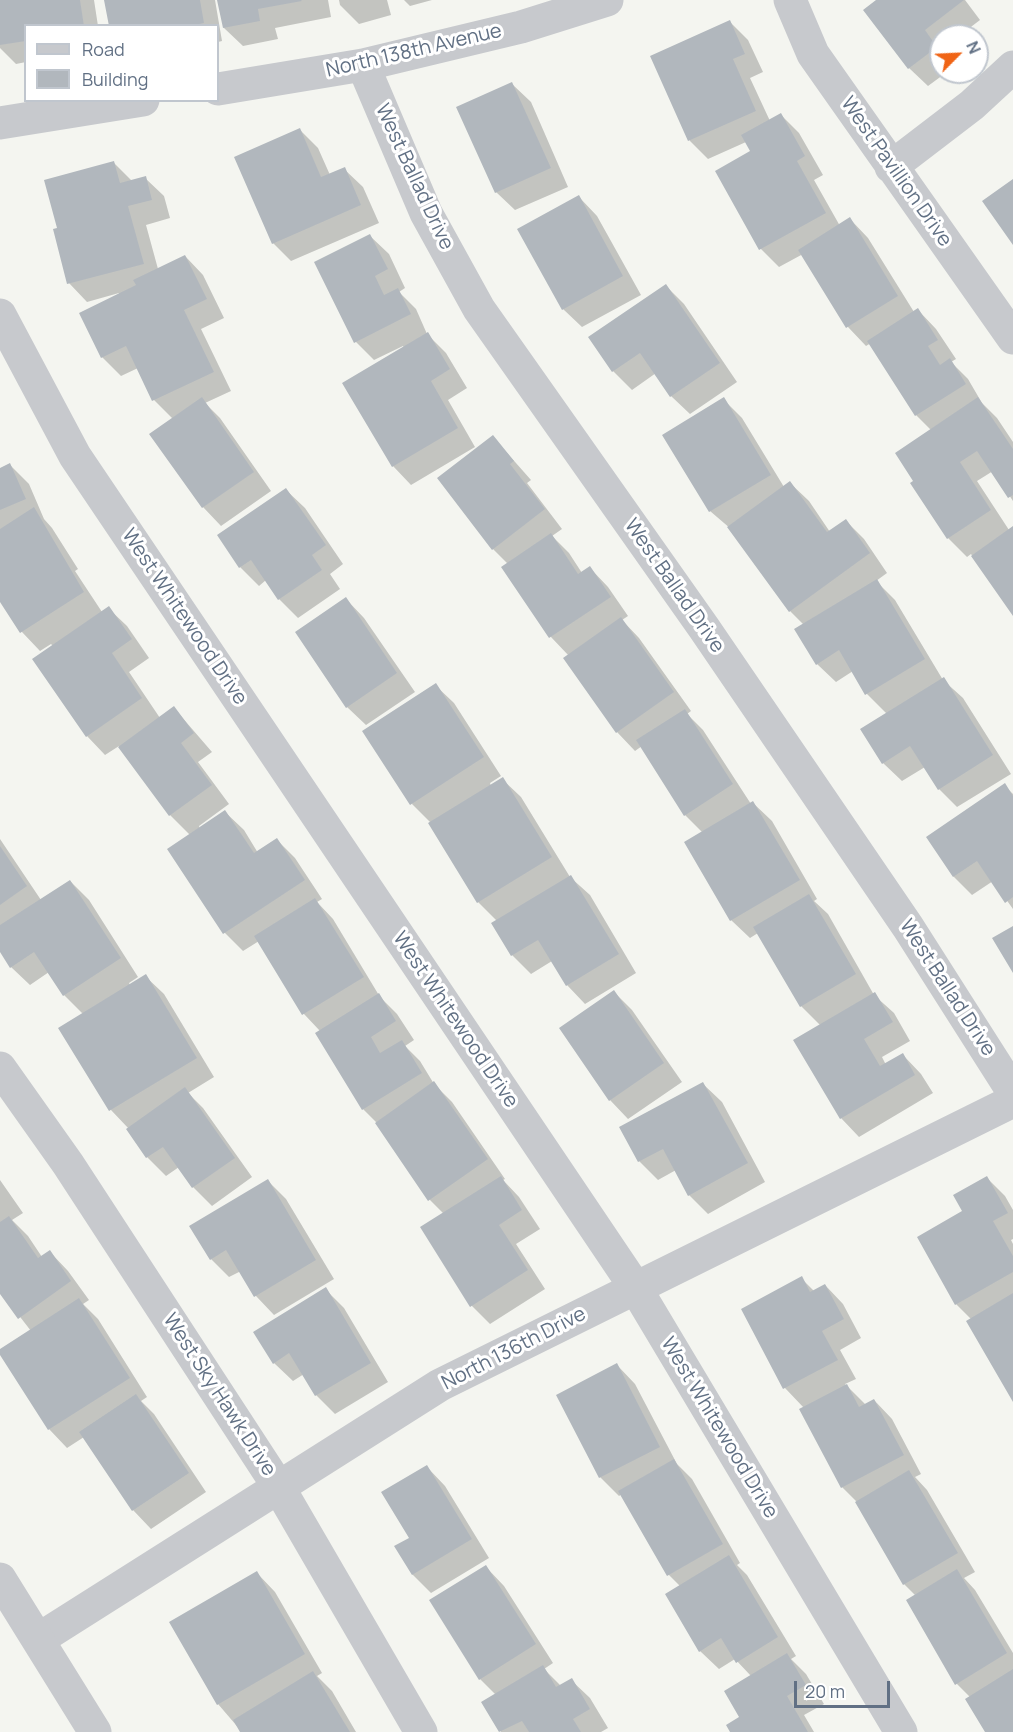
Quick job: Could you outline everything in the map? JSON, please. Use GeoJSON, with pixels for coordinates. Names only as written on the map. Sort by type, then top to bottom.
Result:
{"type":"FeatureCollection","features":[{"type":"Feature","properties":{"kind":"street","name":"North 138th Avenue"},"geometry":{"type":"LineString","coordinates":[[219,89],[363,65],[521,27],[607,0]]}},
{"type":"Feature","properties":{"kind":"street","name":"West Pavillion Drive"},"geometry":{"type":"LineString","coordinates":[[790,0],[813,54],[1013,338]]}},
{"type":"Feature","properties":{"kind":"street","name":"West Ballad Drive"},"geometry":{"type":"LineString","coordinates":[[363,65],[426,213],[479,309],[704,628],[862,859],[1013,1092]]}},
{"type":"Feature","properties":{"kind":"street"},"geometry":{"type":"LineString","coordinates":[[891,166],[972,105],[1013,67]]}},
{"type":"Feature","properties":{"kind":"street"},"geometry":{"type":"LineString","coordinates":[[0,123],[131,102]]}},
{"type":"Feature","properties":{"kind":"street","name":"West Whitewood Drive"},"geometry":{"type":"LineString","coordinates":[[0,315],[75,456],[635,1287],[901,1732]]}},
{"type":"Feature","properties":{"kind":"street","name":"West Sky Hawk Drive"},"geometry":{"type":"LineString","coordinates":[[0,1068],[68,1164],[278,1486],[421,1732]]}},
{"type":"Feature","properties":{"kind":"street","name":"North 136th Drive"},"geometry":{"type":"LineString","coordinates":[[39,1639],[440,1385],[1013,1101]]}},
{"type":"Feature","properties":{"kind":"street"},"geometry":{"type":"LineString","coordinates":[[0,1579],[95,1732]]}},
{"type":"Feature","properties":{"kind":"building"},"geometry":{"type":"Polygon","coordinates":[[[0,0],[80,0],[84,24],[24,24],[24,41],[0,45],[0,0]]]}},
{"type":"Feature","properties":{"kind":"building"},"geometry":{"type":"Polygon","coordinates":[[[104,0],[200,0],[204,23],[199,24],[109,24],[104,0]]]}},
{"type":"Feature","properties":{"kind":"building"},"geometry":{"type":"Polygon","coordinates":[[[217,0],[302,1],[258,9],[260,21],[223,28],[217,0]]]}},
{"type":"Feature","properties":{"kind":"building"},"geometry":{"type":"Polygon","coordinates":[[[876,0],[964,0],[933,24],[929,24],[925,30],[929,36],[929,53],[908,69],[863,10],[876,0]]]}},
{"type":"Feature","properties":{"kind":"building"},"geometry":{"type":"Polygon","coordinates":[[[730,20],[745,54],[733,59],[756,111],[688,141],[650,56],[730,20]]]}},
{"type":"Feature","properties":{"kind":"building"},"geometry":{"type":"Polygon","coordinates":[[[512,82],[551,168],[495,193],[456,107],[512,82]]]}},
{"type":"Feature","properties":{"kind":"building"},"geometry":{"type":"Polygon","coordinates":[[[781,113],[805,156],[797,161],[826,213],[759,250],[715,171],[750,151],[741,135],[781,113]]]}},
{"type":"Feature","properties":{"kind":"building"},"geometry":{"type":"Polygon","coordinates":[[[300,128],[321,177],[345,167],[361,205],[272,244],[234,157],[300,128]]]}},
{"type":"Feature","properties":{"kind":"building"},"geometry":{"type":"Polygon","coordinates":[[[114,161],[120,183],[146,176],[152,200],[128,206],[144,264],[67,284],[53,229],[57,228],[44,180],[114,161]]]}},
{"type":"Feature","properties":{"kind":"building"},"geometry":{"type":"Polygon","coordinates":[[[1013,179],[1013,245],[982,201],[1013,179]]]}},
{"type":"Feature","properties":{"kind":"building"},"geometry":{"type":"Polygon","coordinates":[[[579,195],[623,276],[562,310],[517,229],[579,195]]]}},
{"type":"Feature","properties":{"kind":"building"},"geometry":{"type":"Polygon","coordinates":[[[850,217],[898,296],[846,328],[798,250],[850,217]]]}},
{"type":"Feature","properties":{"kind":"building"},"geometry":{"type":"Polygon","coordinates":[[[370,234],[388,269],[375,276],[384,295],[398,288],[411,314],[354,343],[314,262],[370,234]]]}},
{"type":"Feature","properties":{"kind":"building"},"geometry":{"type":"Polygon","coordinates":[[[185,255],[207,299],[184,310],[214,372],[152,401],[126,346],[101,358],[79,313],[136,285],[133,280],[185,255]]]}},
{"type":"Feature","properties":{"kind":"building"},"geometry":{"type":"Polygon","coordinates":[[[666,284],[720,363],[670,397],[640,353],[612,372],[588,337],[666,284]]]}},
{"type":"Feature","properties":{"kind":"building"},"geometry":{"type":"Polygon","coordinates":[[[918,308],[938,340],[928,346],[940,365],[950,358],[966,384],[915,416],[867,341],[918,308]]]}},
{"type":"Feature","properties":{"kind":"building"},"geometry":{"type":"Polygon","coordinates":[[[428,332],[450,369],[431,381],[458,428],[392,467],[342,383],[428,332]]]}},
{"type":"Feature","properties":{"kind":"building"},"geometry":{"type":"Polygon","coordinates":[[[202,397],[254,472],[202,508],[149,434],[202,397]]]}},
{"type":"Feature","properties":{"kind":"building"},"geometry":{"type":"Polygon","coordinates":[[[724,397],[771,475],[709,512],[662,435],[724,397]]]}},
{"type":"Feature","properties":{"kind":"building"},"geometry":{"type":"Polygon","coordinates":[[[978,397],[1013,449],[1013,495],[1008,498],[977,451],[960,462],[991,510],[947,539],[910,483],[913,481],[895,453],[978,397]]]}},
{"type":"Feature","properties":{"kind":"building"},"geometry":{"type":"Polygon","coordinates":[[[493,435],[514,461],[510,464],[545,509],[492,550],[437,478],[493,435]]]}},
{"type":"Feature","properties":{"kind":"building"},"geometry":{"type":"Polygon","coordinates":[[[10,463],[26,499],[0,510],[0,468],[10,463]]]}},
{"type":"Feature","properties":{"kind":"building"},"geometry":{"type":"Polygon","coordinates":[[[790,481],[827,532],[846,519],[870,553],[789,612],[727,527],[790,481]]]}},
{"type":"Feature","properties":{"kind":"building"},"geometry":{"type":"Polygon","coordinates":[[[286,488],[326,545],[312,555],[322,570],[278,600],[251,560],[239,568],[217,535],[286,488]]]}},
{"type":"Feature","properties":{"kind":"building"},"geometry":{"type":"Polygon","coordinates":[[[34,507],[84,592],[20,633],[0,602],[0,529],[34,507]]]}},
{"type":"Feature","properties":{"kind":"building"},"geometry":{"type":"Polygon","coordinates":[[[1013,526],[1013,616],[971,556],[1013,526]]]}},
{"type":"Feature","properties":{"kind":"building"},"geometry":{"type":"Polygon","coordinates":[[[551,533],[578,574],[590,566],[611,597],[549,638],[501,567],[551,533]]]}},
{"type":"Feature","properties":{"kind":"building"},"geometry":{"type":"Polygon","coordinates":[[[877,579],[925,659],[865,695],[839,650],[816,665],[794,629],[877,579]]]}},
{"type":"Feature","properties":{"kind":"building"},"geometry":{"type":"Polygon","coordinates":[[[346,597],[397,673],[346,708],[295,632],[346,597]]]}},
{"type":"Feature","properties":{"kind":"building"},"geometry":{"type":"Polygon","coordinates":[[[109,606],[132,639],[112,653],[142,698],[86,737],[32,659],[109,606]]]}},
{"type":"Feature","properties":{"kind":"building"},"geometry":{"type":"Polygon","coordinates":[[[621,617],[674,692],[616,733],[563,658],[621,617]]]}},
{"type":"Feature","properties":{"kind":"building"},"geometry":{"type":"Polygon","coordinates":[[[944,677],[993,755],[938,790],[910,746],[882,764],[860,729],[944,677]]]}},
{"type":"Feature","properties":{"kind":"building"},"geometry":{"type":"Polygon","coordinates":[[[436,683],[484,757],[410,805],[362,731],[436,683]]]}},
{"type":"Feature","properties":{"kind":"building"},"geometry":{"type":"Polygon","coordinates":[[[174,706],[194,733],[181,743],[212,785],[169,816],[118,747],[174,706]]]}},
{"type":"Feature","properties":{"kind":"building"},"geometry":{"type":"Polygon","coordinates":[[[685,709],[733,784],[684,816],[636,740],[685,709]]]}},
{"type":"Feature","properties":{"kind":"building"},"geometry":{"type":"Polygon","coordinates":[[[503,777],[552,857],[477,903],[428,823],[503,777]]]}},
{"type":"Feature","properties":{"kind":"building"},"geometry":{"type":"Polygon","coordinates":[[[1005,783],[1013,796],[1013,897],[1005,903],[977,861],[953,877],[926,837],[1005,783]]]}},
{"type":"Feature","properties":{"kind":"building"},"geometry":{"type":"Polygon","coordinates":[[[753,801],[800,880],[730,921],[684,842],[753,801]]]}},
{"type":"Feature","properties":{"kind":"building"},"geometry":{"type":"Polygon","coordinates":[[[225,810],[254,853],[277,838],[305,880],[223,934],[167,849],[225,810]]]}},
{"type":"Feature","properties":{"kind":"building"},"geometry":{"type":"Polygon","coordinates":[[[0,846],[27,886],[0,905],[0,846]]]}},
{"type":"Feature","properties":{"kind":"building"},"geometry":{"type":"Polygon","coordinates":[[[571,875],[619,954],[566,986],[538,940],[511,956],[491,923],[571,875]]]}},
{"type":"Feature","properties":{"kind":"building"},"geometry":{"type":"Polygon","coordinates":[[[70,880],[121,958],[63,996],[34,952],[10,968],[0,952],[0,925],[70,880]]]}},
{"type":"Feature","properties":{"kind":"building"},"geometry":{"type":"Polygon","coordinates":[[[809,894],[856,974],[800,1007],[753,927],[809,894]]]}},
{"type":"Feature","properties":{"kind":"building"},"geometry":{"type":"Polygon","coordinates":[[[315,898],[364,977],[302,1015],[254,936],[315,898]]]}},
{"type":"Feature","properties":{"kind":"building"},"geometry":{"type":"Polygon","coordinates":[[[1013,926],[1013,973],[992,938],[1013,926]]]}},
{"type":"Feature","properties":{"kind":"building"},"geometry":{"type":"Polygon","coordinates":[[[146,974],[197,1058],[109,1111],[58,1028],[146,974]]]}},
{"type":"Feature","properties":{"kind":"building"},"geometry":{"type":"Polygon","coordinates":[[[614,990],[664,1063],[609,1101],[559,1028],[614,990]]]}},
{"type":"Feature","properties":{"kind":"building"},"geometry":{"type":"Polygon","coordinates":[[[875,992],[893,1022],[864,1039],[880,1066],[903,1053],[915,1075],[840,1119],[793,1040],[875,992]]]}},
{"type":"Feature","properties":{"kind":"building"},"geometry":{"type":"Polygon","coordinates":[[[379,993],[396,1021],[371,1037],[380,1053],[402,1040],[422,1073],[362,1110],[315,1033],[379,993]]]}},
{"type":"Feature","properties":{"kind":"building"},"geometry":{"type":"Polygon","coordinates":[[[434,1081],[488,1159],[428,1201],[375,1123],[434,1081]]]}},
{"type":"Feature","properties":{"kind":"building"},"geometry":{"type":"Polygon","coordinates":[[[703,1082],[748,1163],[688,1196],[663,1149],[638,1162],[619,1127],[703,1082]]]}},
{"type":"Feature","properties":{"kind":"building"},"geometry":{"type":"Polygon","coordinates":[[[185,1087],[235,1158],[192,1188],[163,1147],[146,1158],[126,1129],[185,1087]]]}},
{"type":"Feature","properties":{"kind":"building"},"geometry":{"type":"Polygon","coordinates":[[[501,1176],[522,1210],[499,1225],[528,1270],[470,1307],[420,1227],[501,1176]]]}},
{"type":"Feature","properties":{"kind":"building"},"geometry":{"type":"Polygon","coordinates":[[[987,1176],[1008,1213],[993,1221],[1013,1256],[1013,1272],[955,1305],[917,1237],[962,1211],[953,1195],[987,1176]]]}},
{"type":"Feature","properties":{"kind":"building"},"geometry":{"type":"Polygon","coordinates":[[[268,1179],[316,1260],[254,1297],[226,1250],[210,1260],[189,1226],[268,1179]]]}},
{"type":"Feature","properties":{"kind":"building"},"geometry":{"type":"Polygon","coordinates":[[[9,1216],[38,1258],[50,1250],[71,1281],[18,1319],[0,1294],[0,1222],[9,1216]]]}},
{"type":"Feature","properties":{"kind":"building"},"geometry":{"type":"Polygon","coordinates":[[[802,1276],[810,1292],[825,1284],[844,1319],[822,1331],[838,1360],[783,1389],[741,1309],[802,1276]]]}},
{"type":"Feature","properties":{"kind":"building"},"geometry":{"type":"Polygon","coordinates":[[[326,1287],[371,1363],[315,1396],[289,1353],[273,1364],[253,1332],[326,1287]]]}},
{"type":"Feature","properties":{"kind":"building"},"geometry":{"type":"Polygon","coordinates":[[[1013,1293],[1013,1402],[966,1321],[1013,1293]]]}},
{"type":"Feature","properties":{"kind":"building"},"geometry":{"type":"Polygon","coordinates":[[[79,1298],[130,1378],[48,1430],[0,1355],[0,1349],[79,1298]]]}},
{"type":"Feature","properties":{"kind":"building"},"geometry":{"type":"Polygon","coordinates":[[[617,1363],[660,1447],[599,1478],[556,1395],[617,1363]]]}},
{"type":"Feature","properties":{"kind":"building"},"geometry":{"type":"Polygon","coordinates":[[[847,1384],[859,1407],[874,1399],[904,1455],[841,1488],[799,1409],[847,1384]]]}},
{"type":"Feature","properties":{"kind":"building"},"geometry":{"type":"Polygon","coordinates":[[[136,1394],[189,1473],[132,1511],[79,1432],[136,1394]]]}},
{"type":"Feature","properties":{"kind":"building"},"geometry":{"type":"Polygon","coordinates":[[[674,1459],[723,1544],[667,1576],[618,1491],[674,1459]]]}},
{"type":"Feature","properties":{"kind":"building"},"geometry":{"type":"Polygon","coordinates":[[[427,1465],[472,1539],[412,1575],[394,1546],[409,1538],[381,1492],[427,1465]]]}},
{"type":"Feature","properties":{"kind":"building"},"geometry":{"type":"Polygon","coordinates":[[[909,1470],[958,1553],[903,1585],[855,1502],[909,1470]]]}},
{"type":"Feature","properties":{"kind":"building"},"geometry":{"type":"Polygon","coordinates":[[[729,1555],[778,1637],[736,1663],[721,1638],[699,1652],[665,1594],[729,1555]]]}},
{"type":"Feature","properties":{"kind":"building"},"geometry":{"type":"Polygon","coordinates":[[[486,1565],[536,1644],[479,1680],[429,1600],[486,1565]]]}},
{"type":"Feature","properties":{"kind":"building"},"geometry":{"type":"Polygon","coordinates":[[[957,1569],[1007,1653],[955,1685],[906,1600],[957,1569]]]}},
{"type":"Feature","properties":{"kind":"building"},"geometry":{"type":"Polygon","coordinates":[[[257,1571],[305,1654],[217,1705],[169,1622],[257,1571]]]}},
{"type":"Feature","properties":{"kind":"building"},"geometry":{"type":"Polygon","coordinates":[[[787,1653],[806,1685],[787,1696],[808,1732],[730,1732],[726,1725],[739,1717],[724,1691],[787,1653]]]}},
{"type":"Feature","properties":{"kind":"building"},"geometry":{"type":"Polygon","coordinates":[[[543,1665],[556,1687],[572,1678],[590,1709],[573,1719],[581,1732],[529,1732],[522,1721],[499,1732],[481,1702],[543,1665]]]}},
{"type":"Feature","properties":{"kind":"building"},"geometry":{"type":"Polygon","coordinates":[[[1013,1669],[1013,1732],[985,1732],[965,1699],[1013,1669]]]}},
{"type":"Feature","properties":{"kind":"building"},"geometry":{"type":"Polygon","coordinates":[[[313,1671],[350,1732],[240,1732],[233,1720],[313,1671]]]}}]}
